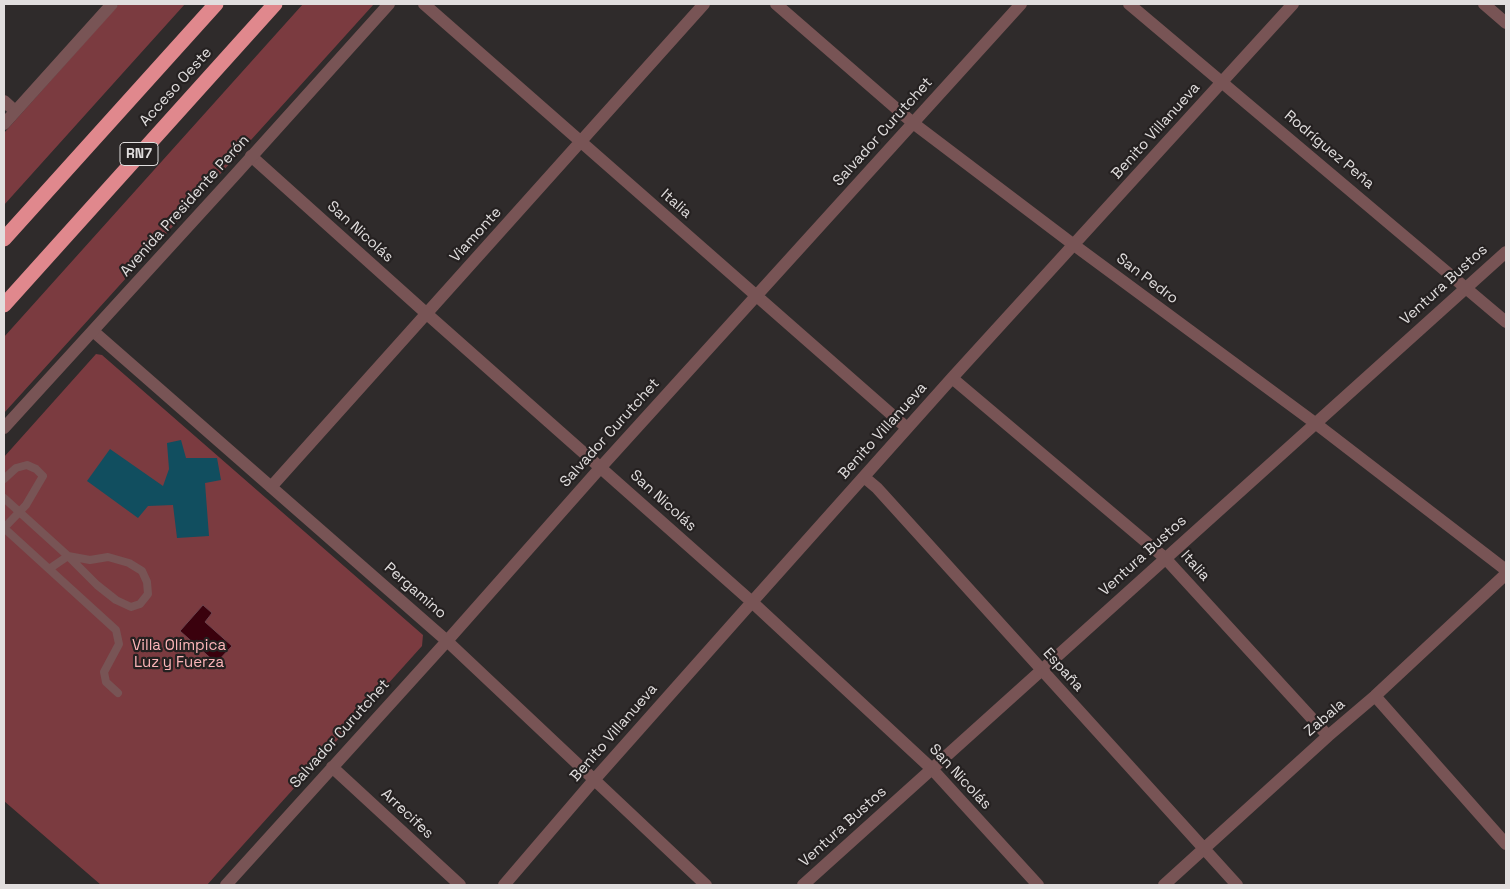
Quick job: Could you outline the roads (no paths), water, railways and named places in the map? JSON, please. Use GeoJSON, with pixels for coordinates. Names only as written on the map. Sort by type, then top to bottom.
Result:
{"type":"FeatureCollection","features":[{"type":"Feature","properties":{"kind":"highway","name":"Acceso Oeste"},"geometry":{"type":"LineString","coordinates":[[4,239],[216,4]]}},
{"type":"Feature","properties":{"kind":"highway","name":"Acceso Oeste"},"geometry":{"type":"LineString","coordinates":[[4,305],[275,4]]}},
{"type":"Feature","properties":{"kind":"street"},"geometry":{"type":"LineString","coordinates":[[4,124],[112,4]]}},
{"type":"Feature","properties":{"kind":"street","name":"Avenida Presidente Perón"},"geometry":{"type":"LineString","coordinates":[[4,428],[389,4]]}},
{"type":"Feature","properties":{"kind":"street","name":"Italia"},"geometry":{"type":"LineString","coordinates":[[424,4],[907,428]]}},
{"type":"Feature","properties":{"kind":"street","name":"Viamonte"},"geometry":{"type":"LineString","coordinates":[[271,487],[704,4]]}},
{"type":"Feature","properties":{"kind":"street","name":"San Pedro"},"geometry":{"type":"LineString","coordinates":[[776,4],[913,123],[1315,423],[1506,570]]}},
{"type":"Feature","properties":{"kind":"street","name":"Salvador Curutchet"},"geometry":{"type":"LineString","coordinates":[[226,885],[756,295],[1021,4]]}},
{"type":"Feature","properties":{"kind":"street","name":"Rodríguez Peña"},"geometry":{"type":"LineString","coordinates":[[1129,4],[1506,322]]}},
{"type":"Feature","properties":{"kind":"street","name":"Benito Villanueva"},"geometry":{"type":"LineString","coordinates":[[504,885],[594,780],[907,428],[1293,4]]}},
{"type":"Feature","properties":{"kind":"street"},"geometry":{"type":"LineString","coordinates":[[1484,4],[1506,23]]}},
{"type":"Feature","properties":{"kind":"street"},"geometry":{"type":"LineString","coordinates":[[4,100],[15,111]]}},
{"type":"Feature","properties":{"kind":"street","name":"San Nicolás"},"geometry":{"type":"LineString","coordinates":[[251,156],[752,602],[932,769],[1038,885]]}},
{"type":"Feature","properties":{"kind":"street","name":"Ventura Bustos"},"geometry":{"type":"LineString","coordinates":[[802,885],[1506,252]]}},
{"type":"Feature","properties":{"kind":"street","name":"Pergamino"},"geometry":{"type":"LineString","coordinates":[[93,331],[447,641],[706,885]]}},
{"type":"Feature","properties":{"kind":"street","name":"Italia"},"geometry":{"type":"LineString","coordinates":[[952,378],[1166,558],[1328,736]]}},
{"type":"Feature","properties":{"kind":"street","name":"España"},"geometry":{"type":"LineString","coordinates":[[864,478],[877,488],[1236,885]]}},
{"type":"Feature","properties":{"kind":"street","name":"Zabala"},"geometry":{"type":"LineString","coordinates":[[1164,885],[1328,736],[1375,696],[1506,574]]}},
{"type":"Feature","properties":{"kind":"street"},"geometry":{"type":"LineString","coordinates":[[1375,696],[1506,844]]}},
{"type":"Feature","properties":{"kind":"street","name":"Arrecifes"},"geometry":{"type":"LineString","coordinates":[[332,767],[460,885]]}},
{"type":"Feature","properties":{"kind":"lane"},"geometry":{"type":"LineString","coordinates":[[4,479],[16,468],[27,465],[36,469],[43,476],[26,505],[4,528],[116,630],[119,644],[104,672],[106,682],[118,693]]}},
{"type":"Feature","properties":{"kind":"lane"},"geometry":{"type":"LineString","coordinates":[[4,498],[68,556],[97,585],[116,600],[131,607],[140,604],[148,594],[147,582],[142,571],[129,563],[108,557],[90,560],[68,556],[49,569]]}},
{"type":"Feature","properties":{"kind":"park label","name":"Villa Olímpica Luz y Fuerza"},"geometry":{"type":"Point","coordinates":[179,654]}}]}
